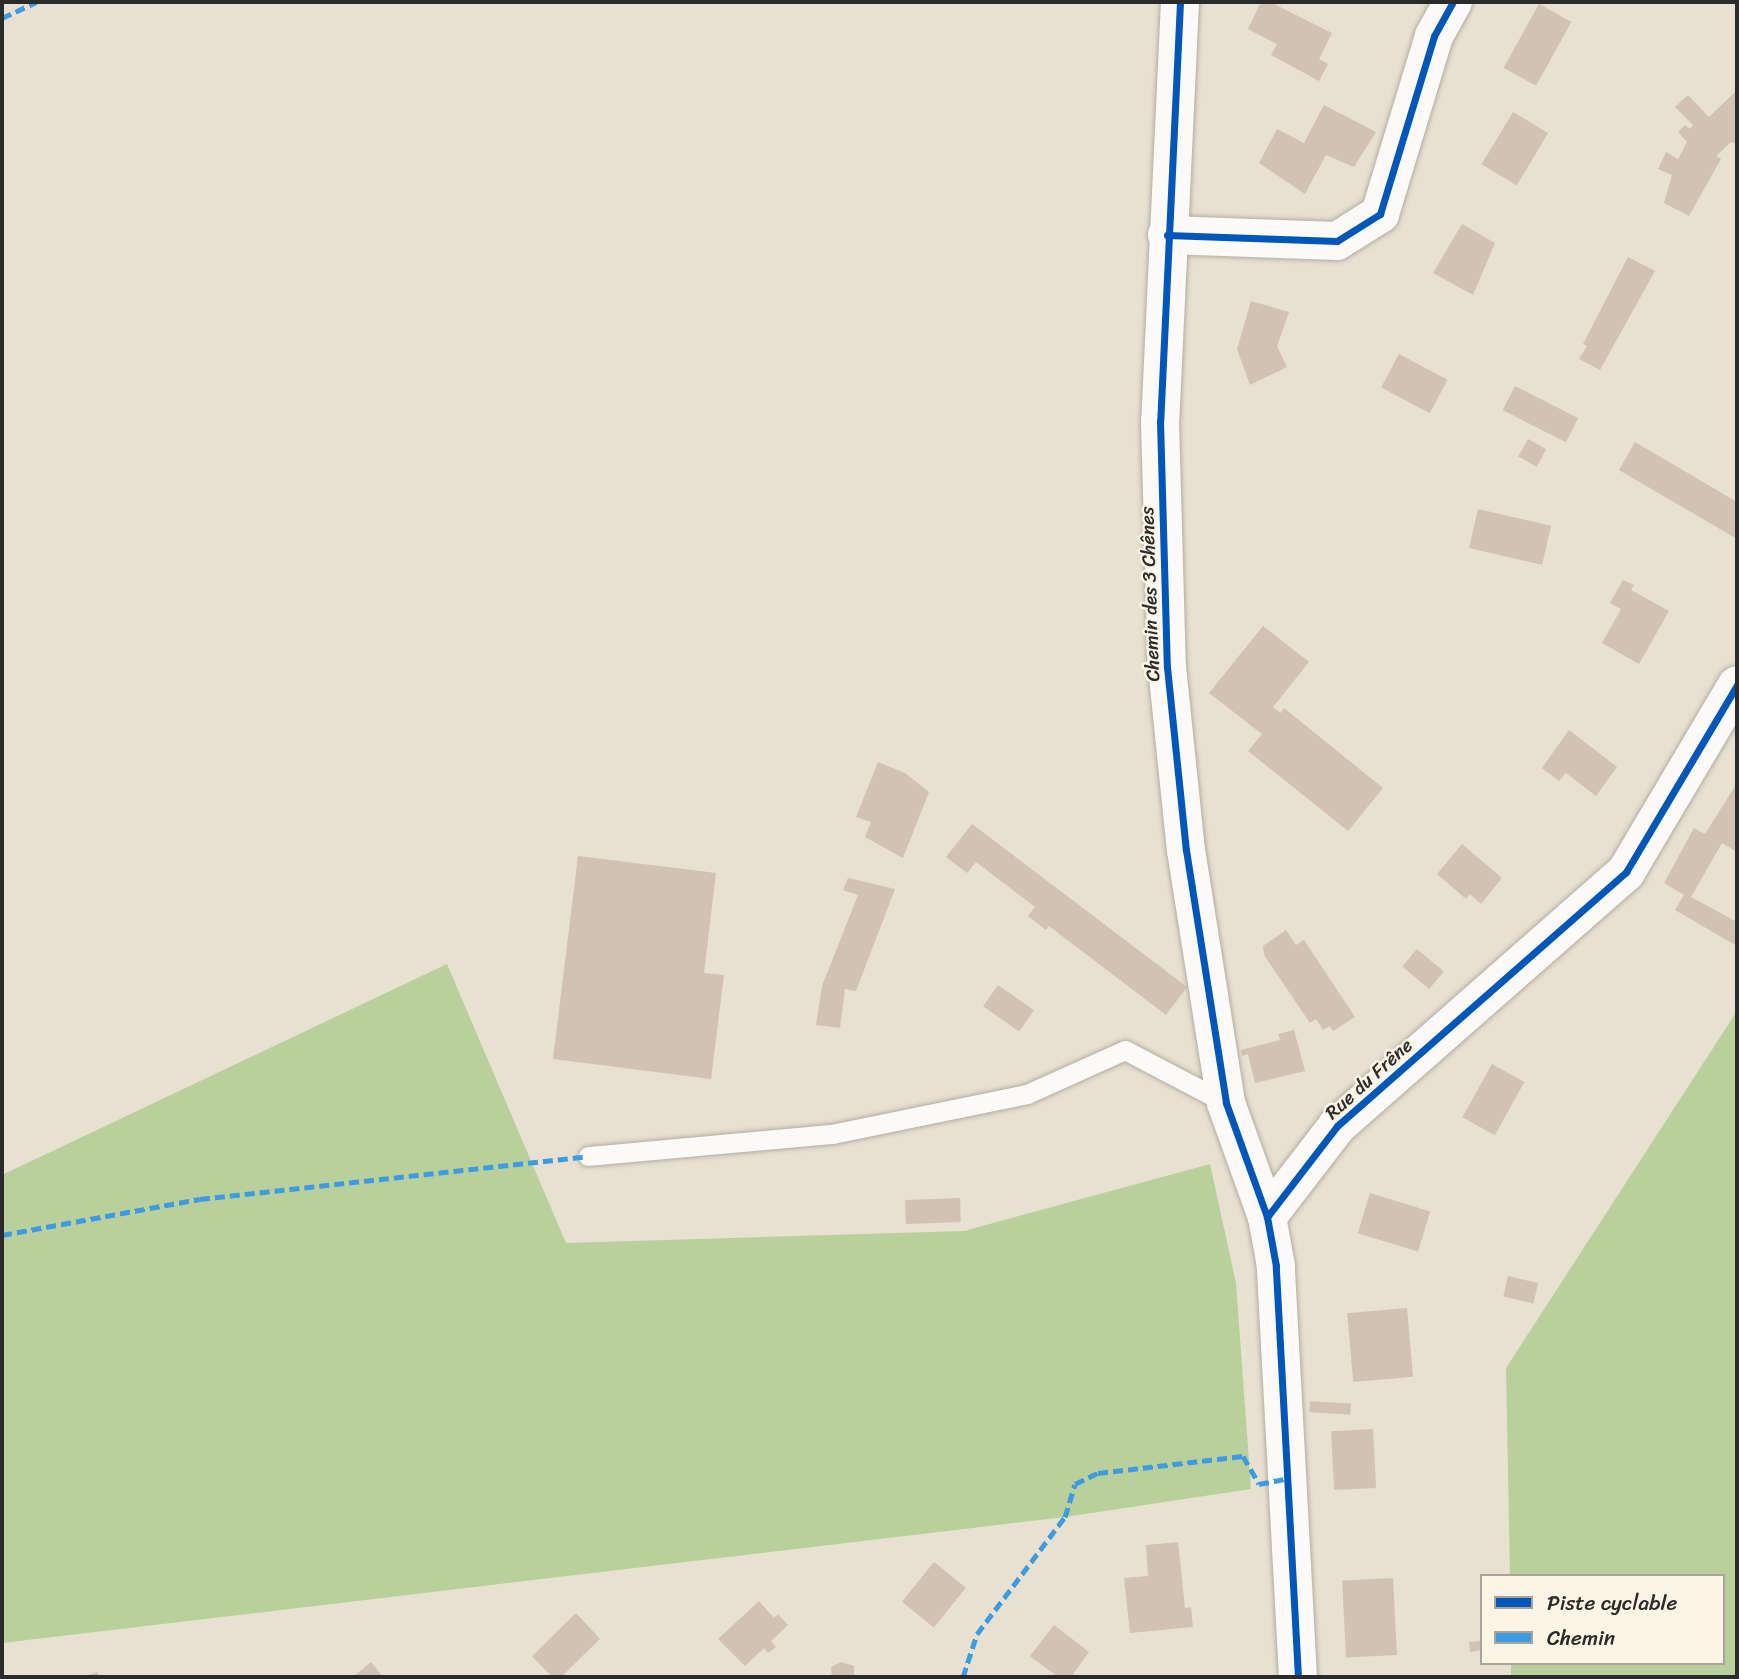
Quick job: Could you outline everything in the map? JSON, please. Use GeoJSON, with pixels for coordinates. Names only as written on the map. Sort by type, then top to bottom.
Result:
{"type":"FeatureCollection","features":[{"type":"Feature","properties":{"kind":"street","name":"Chemin des 3 Chênes"},"geometry":{"type":"LineString","coordinates":[[1180,2],[1160,421],[1167,667],[1186,850],[1226,1103],[1267,1217]]}},
{"type":"Feature","properties":{"kind":"street"},"geometry":{"type":"LineString","coordinates":[[1167,235],[1337,241],[1380,214],[1434,36],[1453,2]]}},
{"type":"Feature","properties":{"kind":"street","name":"Rue du Frêne"},"geometry":{"type":"LineString","coordinates":[[1267,1217],[1337,1126],[1626,872],[1737,685]]}},
{"type":"Feature","properties":{"kind":"street"},"geometry":{"type":"LineString","coordinates":[[1267,1217],[1276,1266],[1298,1677]]}},
{"type":"Feature","properties":{"kind":"lane"},"geometry":{"type":"LineString","coordinates":[[588,1156],[832,1134],[1027,1094],[1125,1050],[1226,1103]]}},
{"type":"Feature","properties":{"kind":"green space"},"geometry":{"type":"Polygon","coordinates":[[[447,964],[566,1243],[964,1231],[1210,1164],[1236,1283],[1251,1489],[1065,1517],[2,1643],[2,1175],[447,964]]]}},
{"type":"Feature","properties":{"kind":"green space"},"geometry":{"type":"Polygon","coordinates":[[[1737,1011],[1737,1677],[1511,1677],[1511,1665],[1725,1665],[1725,1574],[1510,1574],[1506,1368],[1737,1011]]]}},
{"type":"Feature","properties":{"kind":"building"},"geometry":{"type":"Polygon","coordinates":[[[1261,2],[1270,2],[1332,33],[1319,59],[1328,64],[1319,81],[1271,55],[1277,44],[1248,29],[1261,2]]]}},
{"type":"Feature","properties":{"kind":"building"},"geometry":{"type":"Polygon","coordinates":[[[1539,4],[1571,22],[1536,86],[1504,68],[1539,4]]]}},
{"type":"Feature","properties":{"kind":"building"},"geometry":{"type":"Polygon","coordinates":[[[1737,90],[1737,144],[1731,142],[1716,156],[1721,159],[1689,216],[1664,203],[1672,175],[1658,169],[1666,152],[1678,159],[1687,142],[1678,132],[1685,125],[1690,129],[1693,125],[1675,107],[1688,95],[1709,117],[1737,90]]]}},
{"type":"Feature","properties":{"kind":"building"},"geometry":{"type":"Polygon","coordinates":[[[1324,105],[1376,132],[1354,167],[1326,155],[1305,194],[1259,163],[1277,129],[1304,143],[1324,105]]]}},
{"type":"Feature","properties":{"kind":"building"},"geometry":{"type":"Polygon","coordinates":[[[1513,112],[1548,133],[1517,185],[1482,164],[1513,112]]]}},
{"type":"Feature","properties":{"kind":"building"},"geometry":{"type":"Polygon","coordinates":[[[1462,224],[1495,243],[1473,295],[1433,273],[1462,224]]]}},
{"type":"Feature","properties":{"kind":"building"},"geometry":{"type":"Polygon","coordinates":[[[1628,257],[1655,271],[1600,370],[1579,359],[1587,346],[1583,344],[1628,257]]]}},
{"type":"Feature","properties":{"kind":"building"},"geometry":{"type":"Polygon","coordinates":[[[1251,301],[1289,312],[1277,346],[1287,367],[1250,385],[1237,349],[1251,301]]]}},
{"type":"Feature","properties":{"kind":"building"},"geometry":{"type":"Polygon","coordinates":[[[1399,354],[1448,380],[1430,413],[1381,388],[1399,354]]]}},
{"type":"Feature","properties":{"kind":"building"},"geometry":{"type":"Polygon","coordinates":[[[1515,386],[1578,418],[1566,442],[1503,410],[1515,386]]]}},
{"type":"Feature","properties":{"kind":"building"},"geometry":{"type":"Polygon","coordinates":[[[1528,439],[1546,449],[1537,467],[1518,456],[1528,439]]]}},
{"type":"Feature","properties":{"kind":"building"},"geometry":{"type":"Polygon","coordinates":[[[1635,442],[1737,502],[1737,539],[1619,470],[1635,442]]]}},
{"type":"Feature","properties":{"kind":"building"},"geometry":{"type":"Polygon","coordinates":[[[1478,509],[1551,526],[1542,565],[1469,548],[1478,509]]]}},
{"type":"Feature","properties":{"kind":"building"},"geometry":{"type":"Polygon","coordinates":[[[1623,580],[1634,585],[1631,590],[1669,611],[1639,664],[1602,643],[1621,609],[1610,603],[1623,580]]]}},
{"type":"Feature","properties":{"kind":"building"},"geometry":{"type":"Polygon","coordinates":[[[1263,626],[1309,662],[1273,707],[1281,713],[1284,708],[1383,788],[1348,831],[1248,751],[1262,734],[1209,693],[1263,626]]]}},
{"type":"Feature","properties":{"kind":"building"},"geometry":{"type":"Polygon","coordinates":[[[1569,730],[1617,767],[1596,796],[1566,773],[1559,781],[1542,768],[1569,730]]]}},
{"type":"Feature","properties":{"kind":"building"},"geometry":{"type":"Polygon","coordinates":[[[878,762],[905,773],[929,792],[903,858],[865,837],[871,822],[856,817],[878,762]]]}},
{"type":"Feature","properties":{"kind":"building"},"geometry":{"type":"Polygon","coordinates":[[[1737,783],[1737,852],[1722,843],[1691,897],[1737,922],[1737,946],[1675,910],[1684,895],[1664,883],[1694,828],[1705,834],[1737,783]]]}},
{"type":"Feature","properties":{"kind":"building"},"geometry":{"type":"Polygon","coordinates":[[[972,824],[1187,987],[1166,1015],[1049,926],[1046,930],[1028,916],[1035,907],[976,862],[967,873],[946,857],[972,824]]]}},
{"type":"Feature","properties":{"kind":"building"},"geometry":{"type":"Polygon","coordinates":[[[1462,844],[1502,878],[1481,904],[1470,894],[1466,899],[1437,874],[1462,844]]]}},
{"type":"Feature","properties":{"kind":"building"},"geometry":{"type":"Polygon","coordinates":[[[578,856],[716,873],[704,973],[724,975],[711,1079],[553,1059],[578,856]]]}},
{"type":"Feature","properties":{"kind":"building"},"geometry":{"type":"Polygon","coordinates":[[[848,878],[895,889],[856,991],[845,989],[840,1028],[816,1025],[822,986],[858,895],[843,890],[848,878]]]}},
{"type":"Feature","properties":{"kind":"building"},"geometry":{"type":"Polygon","coordinates":[[[1286,930],[1296,945],[1304,940],[1355,1017],[1333,1031],[1330,1026],[1323,1030],[1316,1019],[1310,1023],[1264,955],[1263,946],[1286,930]]]}},
{"type":"Feature","properties":{"kind":"building"},"geometry":{"type":"Polygon","coordinates":[[[1417,949],[1444,971],[1429,989],[1402,967],[1417,949]]]}},
{"type":"Feature","properties":{"kind":"building"},"geometry":{"type":"Polygon","coordinates":[[[998,985],[1034,1010],[1019,1032],[983,1006],[998,985]]]}},
{"type":"Feature","properties":{"kind":"building"},"geometry":{"type":"Polygon","coordinates":[[[1294,1030],[1305,1071],[1255,1083],[1248,1054],[1242,1056],[1241,1050],[1280,1040],[1278,1034],[1294,1030]]]}},
{"type":"Feature","properties":{"kind":"building"},"geometry":{"type":"Polygon","coordinates":[[[1492,1064],[1524,1082],[1495,1135],[1462,1117],[1492,1064]]]}},
{"type":"Feature","properties":{"kind":"building"},"geometry":{"type":"Polygon","coordinates":[[[1370,1193],[1430,1211],[1418,1252],[1358,1233],[1370,1193]]]}},
{"type":"Feature","properties":{"kind":"building"},"geometry":{"type":"Polygon","coordinates":[[[960,1198],[961,1222],[906,1224],[905,1200],[960,1198]]]}},
{"type":"Feature","properties":{"kind":"building"},"geometry":{"type":"Polygon","coordinates":[[[1508,1276],[1538,1283],[1533,1303],[1503,1296],[1508,1276]]]}},
{"type":"Feature","properties":{"kind":"building"},"geometry":{"type":"Polygon","coordinates":[[[1407,1308],[1413,1377],[1353,1382],[1347,1313],[1407,1308]]]}},
{"type":"Feature","properties":{"kind":"building"},"geometry":{"type":"Polygon","coordinates":[[[1310,1401],[1351,1404],[1350,1415],[1309,1412],[1310,1401]]]}},
{"type":"Feature","properties":{"kind":"building"},"geometry":{"type":"Polygon","coordinates":[[[1373,1429],[1376,1488],[1334,1490],[1331,1431],[1373,1429]]]}},
{"type":"Feature","properties":{"kind":"building"},"geometry":{"type":"Polygon","coordinates":[[[1178,1542],[1185,1608],[1191,1607],[1193,1627],[1130,1633],[1124,1578],[1148,1576],[1146,1545],[1178,1542]]]}},
{"type":"Feature","properties":{"kind":"building"},"geometry":{"type":"Polygon","coordinates":[[[934,1562],[966,1588],[934,1627],[902,1602],[934,1562]]]}},
{"type":"Feature","properties":{"kind":"building"},"geometry":{"type":"Polygon","coordinates":[[[1393,1578],[1397,1655],[1346,1658],[1342,1581],[1393,1578]]]}},
{"type":"Feature","properties":{"kind":"building"},"geometry":{"type":"Polygon","coordinates":[[[759,1601],[774,1618],[778,1614],[788,1625],[771,1641],[776,1647],[768,1653],[764,1648],[745,1666],[718,1639],[759,1601]]]}},
{"type":"Feature","properties":{"kind":"building"},"geometry":{"type":"Polygon","coordinates":[[[576,1613],[600,1639],[561,1677],[552,1677],[532,1656],[576,1613]]]}},
{"type":"Feature","properties":{"kind":"building"},"geometry":{"type":"Polygon","coordinates":[[[1054,1625],[1089,1652],[1071,1677],[1058,1677],[1030,1656],[1054,1625]]]}},
{"type":"Feature","properties":{"kind":"building"},"geometry":{"type":"Polygon","coordinates":[[[1480,1641],[1480,1650],[1470,1652],[1469,1642],[1480,1641]]]}},
{"type":"Feature","properties":{"kind":"building"},"geometry":{"type":"Polygon","coordinates":[[[371,1662],[383,1677],[353,1677],[371,1662]]]}},
{"type":"Feature","properties":{"kind":"building"},"geometry":{"type":"Polygon","coordinates":[[[841,1662],[854,1666],[854,1677],[832,1677],[831,1667],[841,1662]]]}},
{"type":"Feature","properties":{"kind":"building"},"geometry":{"type":"Polygon","coordinates":[[[97,1672],[99,1677],[82,1677],[97,1672]]]}},
{"type":"Feature","properties":{"kind":"marked path"},"geometry":{"type":"LineString","coordinates":[[2,18],[37,2]]}},
{"type":"Feature","properties":{"kind":"marked path"},"geometry":{"type":"LineString","coordinates":[[2,1235],[200,1199],[588,1156]]}},
{"type":"Feature","properties":{"kind":"marked path"},"geometry":{"type":"LineString","coordinates":[[963,1677],[977,1634],[1065,1517],[1075,1484],[1098,1473],[1243,1456],[1259,1484],[1285,1479]]}},
{"type":"Feature","properties":{"kind":"cycle path"},"geometry":{"type":"LineString","coordinates":[[1180,2],[1160,421],[1167,667],[1186,850],[1226,1103],[1267,1217]]}},
{"type":"Feature","properties":{"kind":"cycle path"},"geometry":{"type":"LineString","coordinates":[[1167,235],[1337,241],[1380,214],[1434,36],[1453,2]]}},
{"type":"Feature","properties":{"kind":"cycle path"},"geometry":{"type":"LineString","coordinates":[[1298,1677],[1276,1266],[1267,1217],[1337,1126],[1626,872],[1737,685]]}}]}
